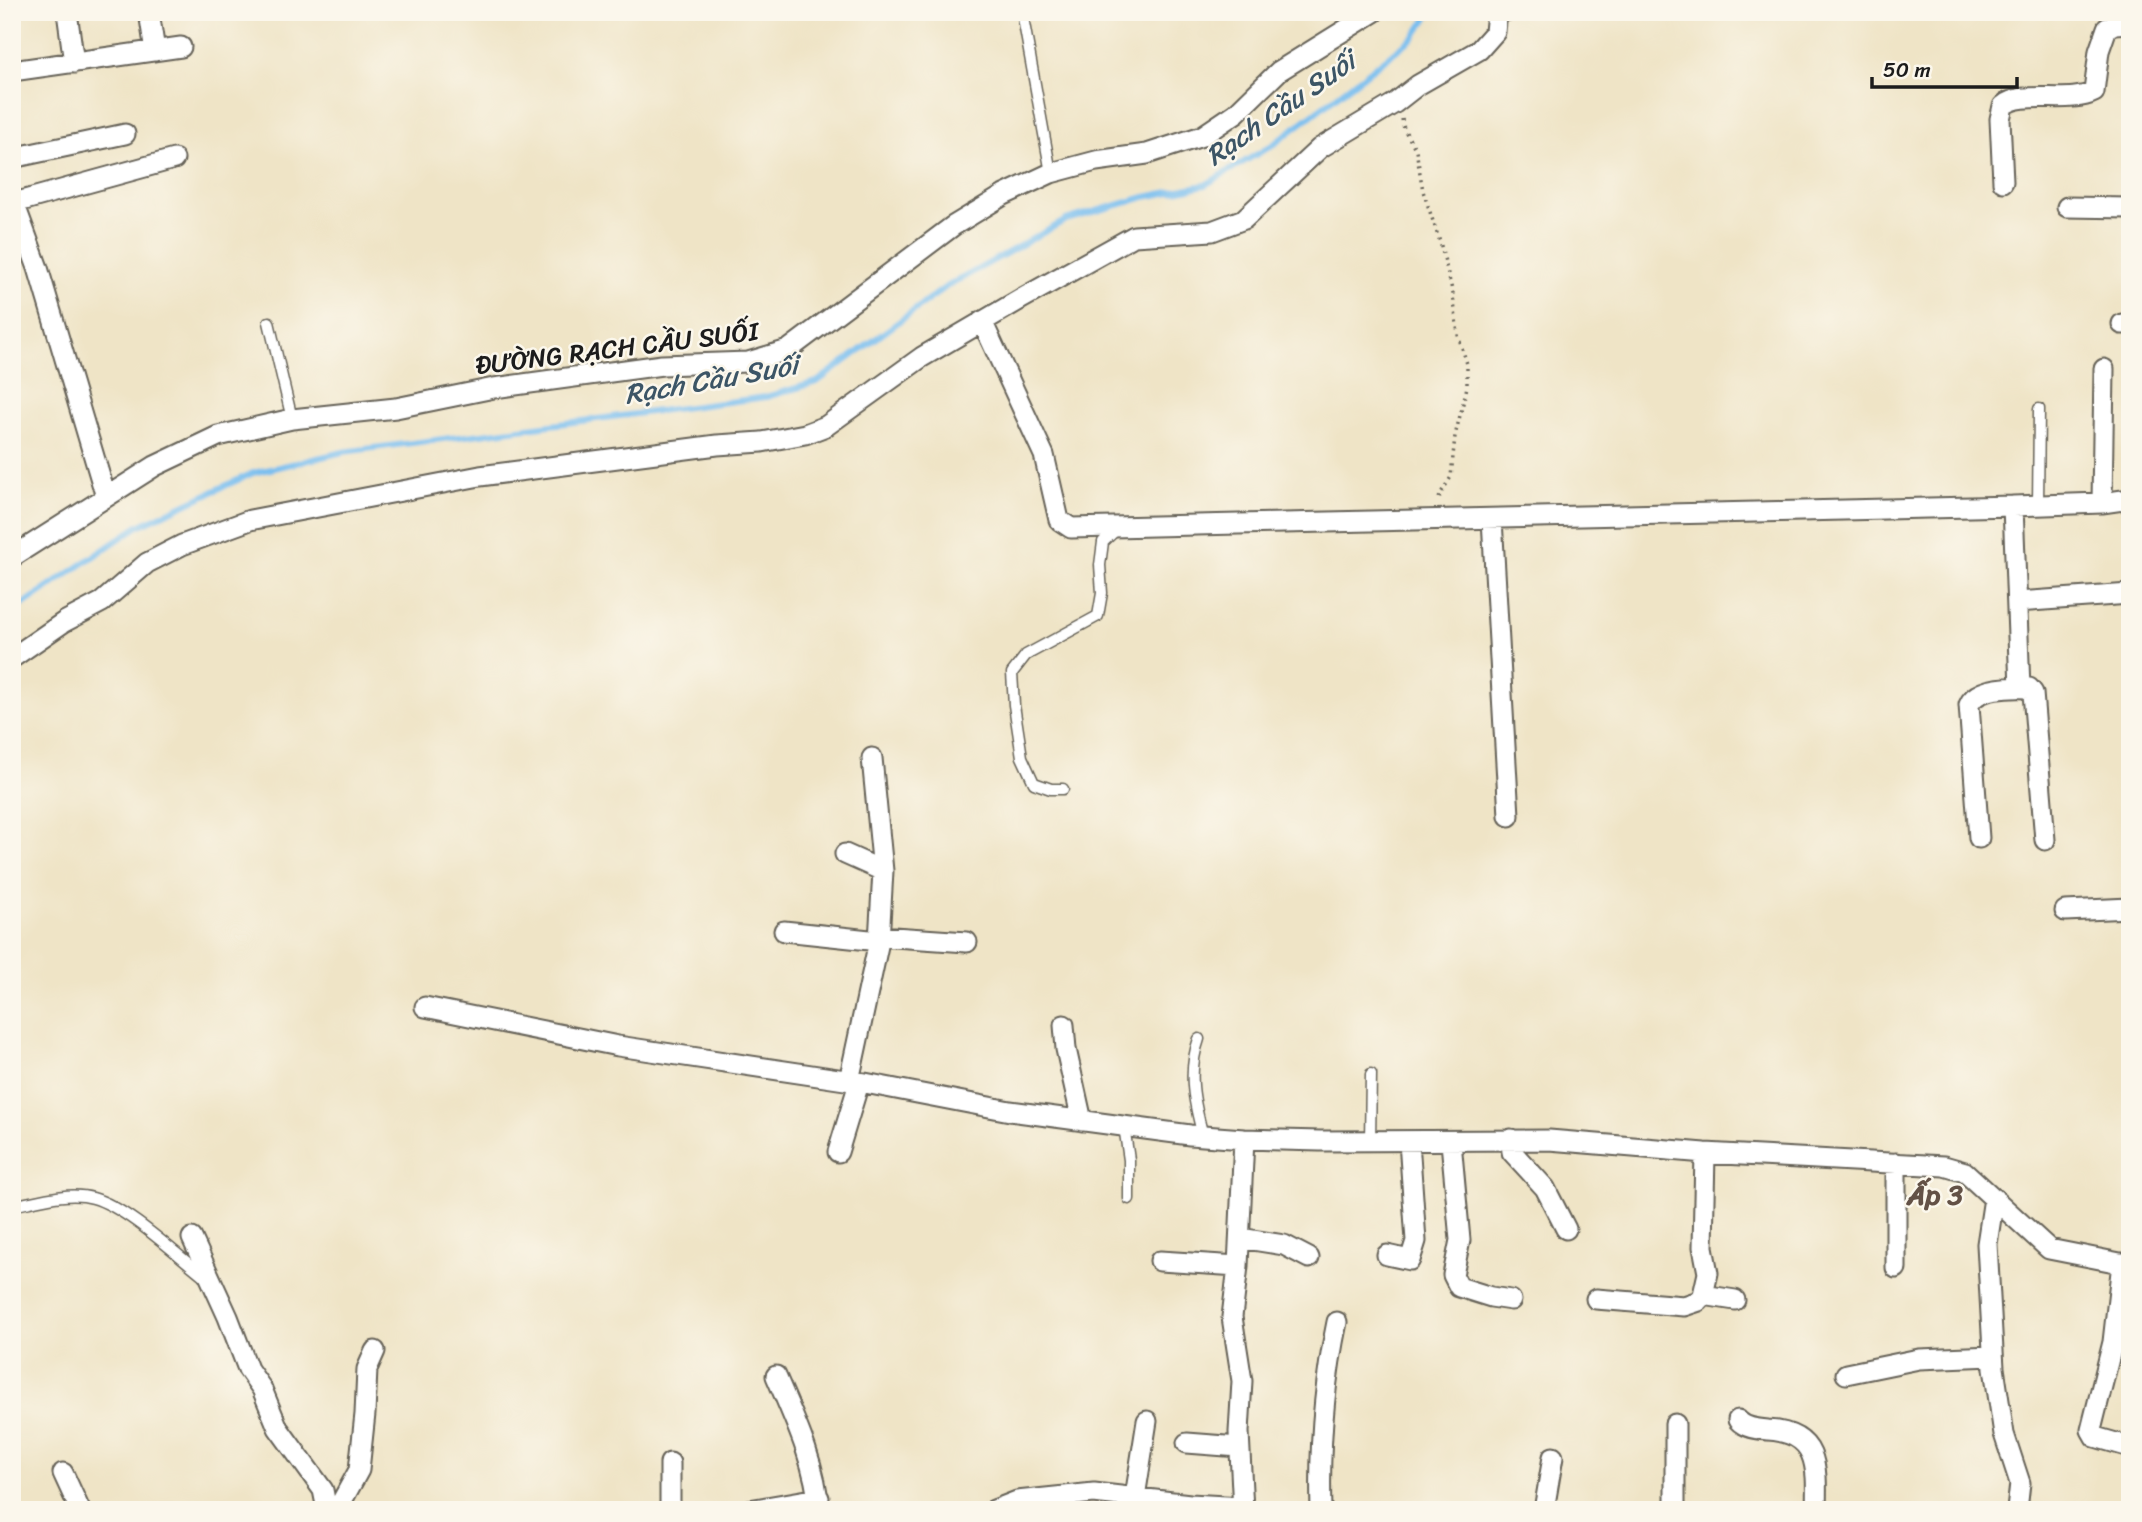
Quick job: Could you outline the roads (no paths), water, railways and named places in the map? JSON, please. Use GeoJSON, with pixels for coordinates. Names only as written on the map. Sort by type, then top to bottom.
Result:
{"type":"FeatureCollection","features":[{"type":"Feature","properties":{"kind":"street"},"geometry":{"type":"LineString","coordinates":[[67,12],[75,62]]}},
{"type":"Feature","properties":{"kind":"street"},"geometry":{"type":"LineString","coordinates":[[149,12],[155,51]]}},
{"type":"Feature","properties":{"kind":"street","name":"ĐƯỜNG RẠCH CẦU SUỐI"},"geometry":{"type":"LineString","coordinates":[[12,557],[155,466],[218,436],[292,419],[396,408],[494,388],[662,365],[748,362],[788,351],[953,226],[1004,195],[1051,173],[1096,161],[1147,154],[1202,136],[1236,113],[1279,71],[1374,12]]}},
{"type":"Feature","properties":{"kind":"street"},"geometry":{"type":"LineString","coordinates":[[12,657],[64,622],[102,603],[147,563],[181,544],[250,520],[480,475],[717,445],[762,442],[805,434],[826,426],[922,357],[1134,236],[1212,231],[1244,219],[1320,148],[1397,102],[1418,85],[1479,50],[1495,32],[1497,16]]}},
{"type":"Feature","properties":{"kind":"street"},"geometry":{"type":"LineString","coordinates":[[2003,182],[2000,119],[2005,104],[2012,100],[2079,97],[2094,92],[2099,51],[2108,28],[2115,24],[2130,23]]}},
{"type":"Feature","properties":{"kind":"street"},"geometry":{"type":"LineString","coordinates":[[12,71],[181,47]]}},
{"type":"Feature","properties":{"kind":"street"},"geometry":{"type":"LineString","coordinates":[[12,159],[125,134]]}},
{"type":"Feature","properties":{"kind":"street"},"geometry":{"type":"LineString","coordinates":[[106,497],[38,268],[13,200],[174,159]]}},
{"type":"Feature","properties":{"kind":"street"},"geometry":{"type":"LineString","coordinates":[[2067,207],[2130,208]]}},
{"type":"Feature","properties":{"kind":"street"},"geometry":{"type":"LineString","coordinates":[[982,321],[1044,455],[1059,520],[1071,528],[2038,506],[2130,499]]}},
{"type":"Feature","properties":{"kind":"street"},"geometry":{"type":"LineString","coordinates":[[2102,503],[2104,369]]}},
{"type":"Feature","properties":{"kind":"street"},"geometry":{"type":"LineString","coordinates":[[2013,506],[2020,688]]}},
{"type":"Feature","properties":{"kind":"street"},"geometry":{"type":"LineString","coordinates":[[1492,519],[1509,816]]}},
{"type":"Feature","properties":{"kind":"street"},"geometry":{"type":"LineString","coordinates":[[2017,603],[2130,593]]}},
{"type":"Feature","properties":{"kind":"street"},"geometry":{"type":"LineString","coordinates":[[1979,838],[1969,705],[1973,697],[1981,692],[2029,688],[2034,693],[2045,840]]}},
{"type":"Feature","properties":{"kind":"street"},"geometry":{"type":"LineString","coordinates":[[838,1152],[854,1082],[879,939],[883,870],[873,758]]}},
{"type":"Feature","properties":{"kind":"street"},"geometry":{"type":"LineString","coordinates":[[845,854],[883,870]]}},
{"type":"Feature","properties":{"kind":"street"},"geometry":{"type":"LineString","coordinates":[[2065,911],[2130,908]]}},
{"type":"Feature","properties":{"kind":"street"},"geometry":{"type":"LineString","coordinates":[[784,931],[879,939],[967,942]]}},
{"type":"Feature","properties":{"kind":"street"},"geometry":{"type":"LineString","coordinates":[[425,1007],[618,1046],[854,1082],[1010,1111],[1203,1136],[1451,1142],[1549,1140],[1705,1153],[1944,1166],[1965,1172],[2049,1249],[2126,1264],[2113,1342],[2091,1430],[2095,1437],[2130,1447]]}},
{"type":"Feature","properties":{"kind":"street"},"geometry":{"type":"LineString","coordinates":[[1064,1025],[1068,1059],[1082,1121]]}},
{"type":"Feature","properties":{"kind":"street"},"geometry":{"type":"LineString","coordinates":[[994,1510],[1017,1501],[1094,1493],[1146,1502],[1243,1508],[1239,1447],[1242,1381],[1232,1317],[1240,1238],[1244,1139]]}},
{"type":"Feature","properties":{"kind":"street"},"geometry":{"type":"LineString","coordinates":[[1511,1139],[1512,1152],[1545,1188],[1566,1229]]}},
{"type":"Feature","properties":{"kind":"street"},"geometry":{"type":"LineString","coordinates":[[1387,1255],[1410,1260],[1416,1241],[1409,1140]]}},
{"type":"Feature","properties":{"kind":"street"},"geometry":{"type":"LineString","coordinates":[[1451,1142],[1460,1240],[1453,1275],[1459,1287],[1511,1300]]}},
{"type":"Feature","properties":{"kind":"street"},"geometry":{"type":"LineString","coordinates":[[1596,1299],[1684,1306],[1699,1301],[1708,1273],[1703,1247],[1705,1153]]}},
{"type":"Feature","properties":{"kind":"street"},"geometry":{"type":"LineString","coordinates":[[1896,1163],[1896,1268]]}},
{"type":"Feature","properties":{"kind":"street"},"geometry":{"type":"LineString","coordinates":[[1994,1198],[1987,1244],[1993,1356],[2004,1434],[2020,1483],[2017,1510]]}},
{"type":"Feature","properties":{"kind":"street"},"geometry":{"type":"LineString","coordinates":[[192,1238],[248,1369],[262,1389],[278,1428],[323,1490],[327,1510]]}},
{"type":"Feature","properties":{"kind":"street"},"geometry":{"type":"LineString","coordinates":[[1240,1238],[1284,1245],[1309,1258]]}},
{"type":"Feature","properties":{"kind":"street"},"geometry":{"type":"LineString","coordinates":[[1160,1261],[1238,1266]]}},
{"type":"Feature","properties":{"kind":"street"},"geometry":{"type":"LineString","coordinates":[[1703,1295],[1735,1300]]}},
{"type":"Feature","properties":{"kind":"street"},"geometry":{"type":"LineString","coordinates":[[1321,1510],[1323,1412],[1328,1364],[1338,1322]]}},
{"type":"Feature","properties":{"kind":"street"},"geometry":{"type":"LineString","coordinates":[[337,1510],[359,1470],[367,1369],[375,1351]]}},
{"type":"Feature","properties":{"kind":"street"},"geometry":{"type":"LineString","coordinates":[[1846,1374],[1919,1359],[1993,1356]]}},
{"type":"Feature","properties":{"kind":"street"},"geometry":{"type":"LineString","coordinates":[[749,1510],[819,1504],[808,1458],[776,1376]]}},
{"type":"Feature","properties":{"kind":"street"},"geometry":{"type":"LineString","coordinates":[[1738,1420],[1742,1425],[1757,1429],[1783,1430],[1801,1441],[1813,1455],[1817,1472],[1816,1510]]}},
{"type":"Feature","properties":{"kind":"street"},"geometry":{"type":"LineString","coordinates":[[1146,1502],[1147,1421]]}},
{"type":"Feature","properties":{"kind":"street"},"geometry":{"type":"LineString","coordinates":[[1675,1424],[1675,1510]]}},
{"type":"Feature","properties":{"kind":"street"},"geometry":{"type":"LineString","coordinates":[[1186,1443],[1239,1447]]}},
{"type":"Feature","properties":{"kind":"street"},"geometry":{"type":"LineString","coordinates":[[1544,1510],[1553,1457]]}},
{"type":"Feature","properties":{"kind":"street"},"geometry":{"type":"LineString","coordinates":[[670,1463],[670,1510]]}},
{"type":"Feature","properties":{"kind":"street"},"geometry":{"type":"LineString","coordinates":[[63,1474],[80,1510]]}},
{"type":"Feature","properties":{"kind":"lane"},"geometry":{"type":"LineString","coordinates":[[1022,12],[1051,173]]}},
{"type":"Feature","properties":{"kind":"lane"},"geometry":{"type":"LineString","coordinates":[[1497,16],[1517,12]]}},
{"type":"Feature","properties":{"kind":"lane"},"geometry":{"type":"LineString","coordinates":[[269,322],[292,419]]}},
{"type":"Feature","properties":{"kind":"lane"},"geometry":{"type":"LineString","coordinates":[[2038,506],[2039,409]]}},
{"type":"Feature","properties":{"kind":"lane"},"geometry":{"type":"LineString","coordinates":[[1063,789],[1051,789],[1034,783],[1023,757],[1014,705],[1012,673],[1026,655],[1098,616],[1102,593],[1100,565],[1103,542],[1118,528]]}},
{"type":"Feature","properties":{"kind":"lane"},"geometry":{"type":"LineString","coordinates":[[1199,1039],[1193,1055],[1191,1075],[1203,1136]]}},
{"type":"Feature","properties":{"kind":"lane"},"geometry":{"type":"LineString","coordinates":[[1370,1141],[1371,1074]]}},
{"type":"Feature","properties":{"kind":"lane"},"geometry":{"type":"LineString","coordinates":[[1124,1126],[1129,1160],[1129,1199]]}},
{"type":"Feature","properties":{"kind":"lane"},"geometry":{"type":"LineString","coordinates":[[12,1206],[69,1196],[93,1198],[120,1210],[213,1283]]}},
{"type":"Feature","properties":{"kind":"waterway","name":"Rạch Cầu Suối"},"geometry":{"type":"LineString","coordinates":[[12,612],[138,526],[253,473],[343,452],[766,397],[817,382],[946,287],[1066,220],[1145,197],[1205,185],[1274,144],[1414,37],[1431,12]]}},
{"type":"Feature","properties":{"kind":"district","name":"Ấp 3"},"geometry":{"type":"Point","coordinates":[1935,1194]}}]}
